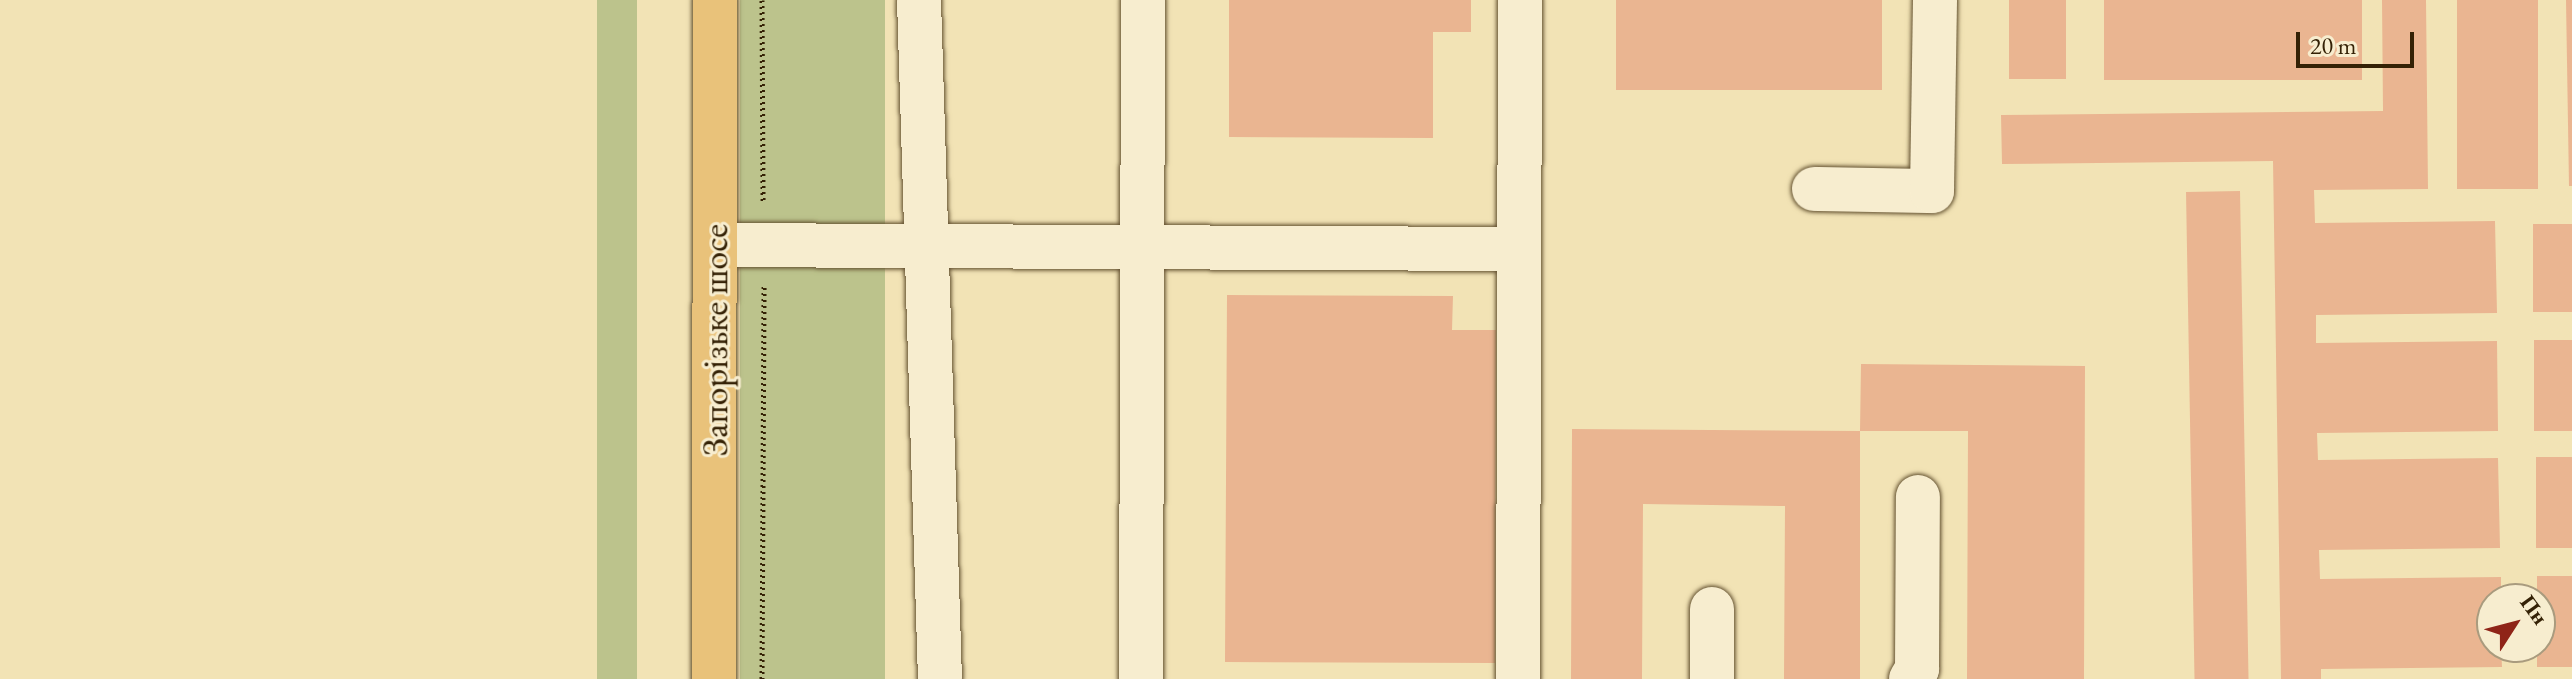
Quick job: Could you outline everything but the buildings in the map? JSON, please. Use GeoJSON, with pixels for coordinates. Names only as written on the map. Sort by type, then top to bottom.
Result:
{"type":"FeatureCollection","features":[{"type":"Feature","properties":{"kind":"main road","name":"Запорізьке шосе"},"geometry":{"type":"LineString","coordinates":[[714,679],[715,0]]}},
{"type":"Feature","properties":{"kind":"lane"},"geometry":{"type":"LineString","coordinates":[[919,0],[940,679]]}},
{"type":"Feature","properties":{"kind":"lane"},"geometry":{"type":"LineString","coordinates":[[1141,679],[1143,0]]}},
{"type":"Feature","properties":{"kind":"lane"},"geometry":{"type":"LineString","coordinates":[[1518,679],[1520,0]]}},
{"type":"Feature","properties":{"kind":"lane"},"geometry":{"type":"LineString","coordinates":[[1814,189],[1932,191],[1935,0]]}},
{"type":"Feature","properties":{"kind":"lane"},"geometry":{"type":"LineString","coordinates":[[715,245],[1519,249]]}},
{"type":"Feature","properties":{"kind":"lane"},"geometry":{"type":"LineString","coordinates":[[1911,679],[1917,669],[1918,497]]}},
{"type":"Feature","properties":{"kind":"lane"},"geometry":{"type":"LineString","coordinates":[[1712,609],[1712,679]]}},
{"type":"Feature","properties":{"kind":"path"},"geometry":{"type":"LineString","coordinates":[[762,0],[762,679]]}},
{"type":"Feature","properties":{"kind":"green space"},"geometry":{"type":"Polygon","coordinates":[[[597,0],[637,0],[637,679],[597,679],[597,0]]]}},
{"type":"Feature","properties":{"kind":"green space"},"geometry":{"type":"Polygon","coordinates":[[[740,0],[885,0],[885,679],[740,679],[740,0]]]}}]}
